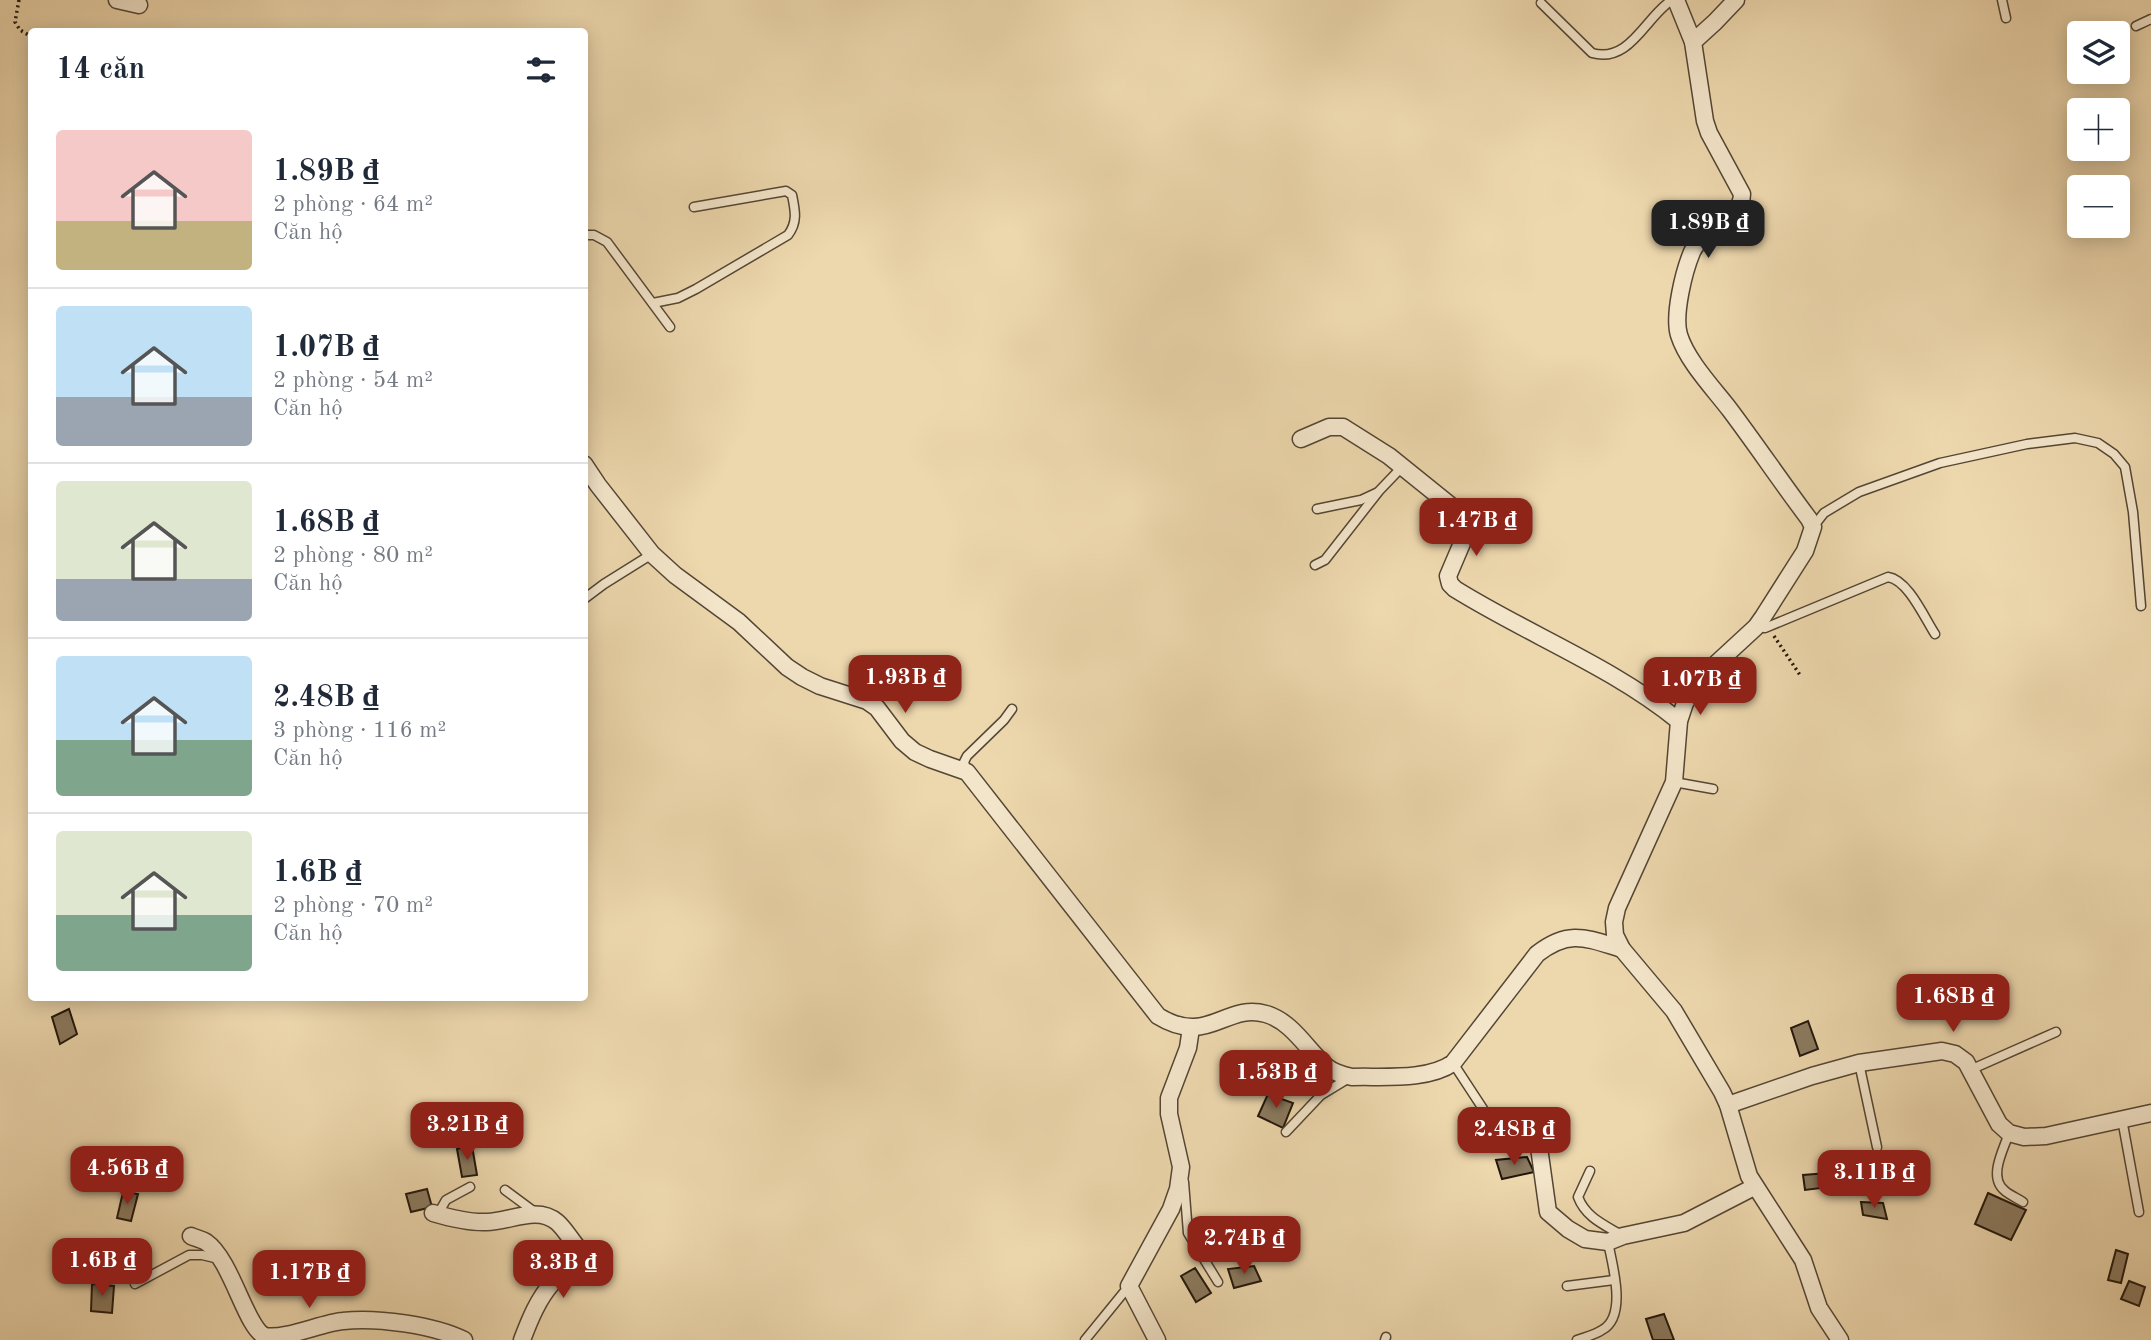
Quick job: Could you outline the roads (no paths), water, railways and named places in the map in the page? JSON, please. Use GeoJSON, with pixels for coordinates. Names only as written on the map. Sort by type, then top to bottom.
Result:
{"type":"FeatureCollection","features":[{"type":"Feature","properties":{"kind":"street"},"geometry":{"type":"LineString","coordinates":[[117,0],[139,5]]}},
{"type":"Feature","properties":{"kind":"street"},"geometry":{"type":"LineString","coordinates":[[1693,41],[1736,0]]}},
{"type":"Feature","properties":{"kind":"street"},"geometry":{"type":"LineString","coordinates":[[1668,1],[1693,41],[1705,121],[1742,194],[1742,203],[1737,211],[1705,233],[1691,253],[1678,304],[1676,320],[1679,334],[1686,351],[1813,527],[1805,551],[1760,628],[1704,676],[1685,703],[1679,721],[1674,782],[1616,908],[1615,935],[1622,949],[1684,1025],[1728,1105],[1754,1187],[1803,1260],[1819,1308],[1840,1340]]}},
{"type":"Feature","properties":{"kind":"street"},"geometry":{"type":"LineString","coordinates":[[1301,439],[1329,427],[1343,427],[1389,456],[1469,523],[1448,576],[1455,589],[1576,654],[1637,690],[1679,721]]}},
{"type":"Feature","properties":{"kind":"street"},"geometry":{"type":"LineString","coordinates":[[588,470],[652,554],[675,575],[739,622],[787,667],[820,686],[867,701],[877,708],[902,741],[915,752],[967,772],[1158,1016],[1170,1023],[1191,1028],[1205,1026],[1250,1011],[1269,1015],[1293,1030],[1328,1069],[1352,1077],[1427,1074],[1441,1071],[1453,1063],[1537,954],[1552,943],[1569,938],[1587,939],[1622,949]]}},
{"type":"Feature","properties":{"kind":"street"},"geometry":{"type":"LineString","coordinates":[[1157,1340],[1129,1286],[1171,1209],[1178,1189],[1181,1167],[1169,1114],[1169,1098],[1188,1048],[1191,1028]]}},
{"type":"Feature","properties":{"kind":"street"},"geometry":{"type":"LineString","coordinates":[[1728,1105],[1859,1063],[1942,1051],[1955,1054],[1966,1062],[1999,1124],[2009,1133],[2024,1137],[2046,1136],[2151,1113]]}},
{"type":"Feature","properties":{"kind":"street"},"geometry":{"type":"LineString","coordinates":[[1537,1133],[1548,1212],[1585,1239],[1615,1239],[1684,1223],[1754,1187]]}},
{"type":"Feature","properties":{"kind":"street"},"geometry":{"type":"LineString","coordinates":[[435,1214],[468,1222],[490,1223],[538,1215],[556,1221],[578,1248],[577,1259],[539,1301],[522,1340]]}},
{"type":"Feature","properties":{"kind":"street"},"geometry":{"type":"LineString","coordinates":[[191,1236],[206,1242],[222,1260],[245,1304],[253,1328],[265,1336],[279,1338],[342,1321],[354,1321],[391,1322],[450,1333],[464,1340]]}},
{"type":"Feature","properties":{"kind":"lane"},"geometry":{"type":"LineString","coordinates":[[2002,0],[2006,18]]}},
{"type":"Feature","properties":{"kind":"lane"},"geometry":{"type":"LineString","coordinates":[[1541,3],[1592,54],[1600,56],[1609,55],[1640,35],[1668,1]]}},
{"type":"Feature","properties":{"kind":"lane"},"geometry":{"type":"LineString","coordinates":[[2136,26],[2151,19]]}},
{"type":"Feature","properties":{"kind":"lane"},"geometry":{"type":"LineString","coordinates":[[653,303],[678,298],[696,289],[788,235],[794,226],[796,215],[792,195],[786,191],[694,207]]}},
{"type":"Feature","properties":{"kind":"lane"},"geometry":{"type":"LineString","coordinates":[[588,235],[607,242],[670,327]]}},
{"type":"Feature","properties":{"kind":"lane"},"geometry":{"type":"LineString","coordinates":[[1813,527],[1824,513],[1859,492],[1940,463],[2027,444],[2075,439],[2098,443],[2114,454],[2125,467],[2133,512],[2141,606]]}},
{"type":"Feature","properties":{"kind":"lane"},"geometry":{"type":"LineString","coordinates":[[1315,565],[1325,560],[1379,491],[1402,467]]}},
{"type":"Feature","properties":{"kind":"lane"},"geometry":{"type":"LineString","coordinates":[[1317,509],[1361,500],[1379,491]]}},
{"type":"Feature","properties":{"kind":"lane"},"geometry":{"type":"LineString","coordinates":[[588,596],[652,554]]}},
{"type":"Feature","properties":{"kind":"lane"},"geometry":{"type":"LineString","coordinates":[[1760,628],[1888,577],[1895,578],[1905,586],[1935,634]]}},
{"type":"Feature","properties":{"kind":"lane"},"geometry":{"type":"LineString","coordinates":[[967,772],[964,762],[967,756],[999,726],[1012,709]]}},
{"type":"Feature","properties":{"kind":"lane"},"geometry":{"type":"LineString","coordinates":[[1674,782],[1713,789]]}},
{"type":"Feature","properties":{"kind":"lane"},"geometry":{"type":"LineString","coordinates":[[1970,1070],[2056,1032]]}},
{"type":"Feature","properties":{"kind":"lane"},"geometry":{"type":"LineString","coordinates":[[1453,1063],[1508,1147]]}},
{"type":"Feature","properties":{"kind":"lane"},"geometry":{"type":"LineString","coordinates":[[1859,1063],[1877,1147]]}},
{"type":"Feature","properties":{"kind":"lane"},"geometry":{"type":"LineString","coordinates":[[1286,1132],[1321,1095],[1352,1077]]}},
{"type":"Feature","properties":{"kind":"lane"},"geometry":{"type":"LineString","coordinates":[[2122,1119],[2139,1212]]}},
{"type":"Feature","properties":{"kind":"lane"},"geometry":{"type":"LineString","coordinates":[[2009,1133],[1997,1171],[1998,1183],[2005,1191],[2023,1202]]}},
{"type":"Feature","properties":{"kind":"lane"},"geometry":{"type":"LineString","coordinates":[[1181,1167],[1186,1192],[1188,1233],[1218,1282]]}},
{"type":"Feature","properties":{"kind":"lane"},"geometry":{"type":"LineString","coordinates":[[1577,1340],[1608,1326],[1617,1300],[1614,1280],[1615,1239],[1589,1216],[1578,1197],[1590,1171]]}},
{"type":"Feature","properties":{"kind":"lane"},"geometry":{"type":"LineString","coordinates":[[435,1214],[446,1200],[470,1187]]}},
{"type":"Feature","properties":{"kind":"lane"},"geometry":{"type":"LineString","coordinates":[[505,1190],[538,1215]]}},
{"type":"Feature","properties":{"kind":"lane"},"geometry":{"type":"LineString","coordinates":[[135,1283],[189,1255],[222,1260]]}},
{"type":"Feature","properties":{"kind":"lane"},"geometry":{"type":"LineString","coordinates":[[1567,1286],[1614,1280]]}},
{"type":"Feature","properties":{"kind":"lane"},"geometry":{"type":"LineString","coordinates":[[1085,1340],[1129,1286]]}}]}
